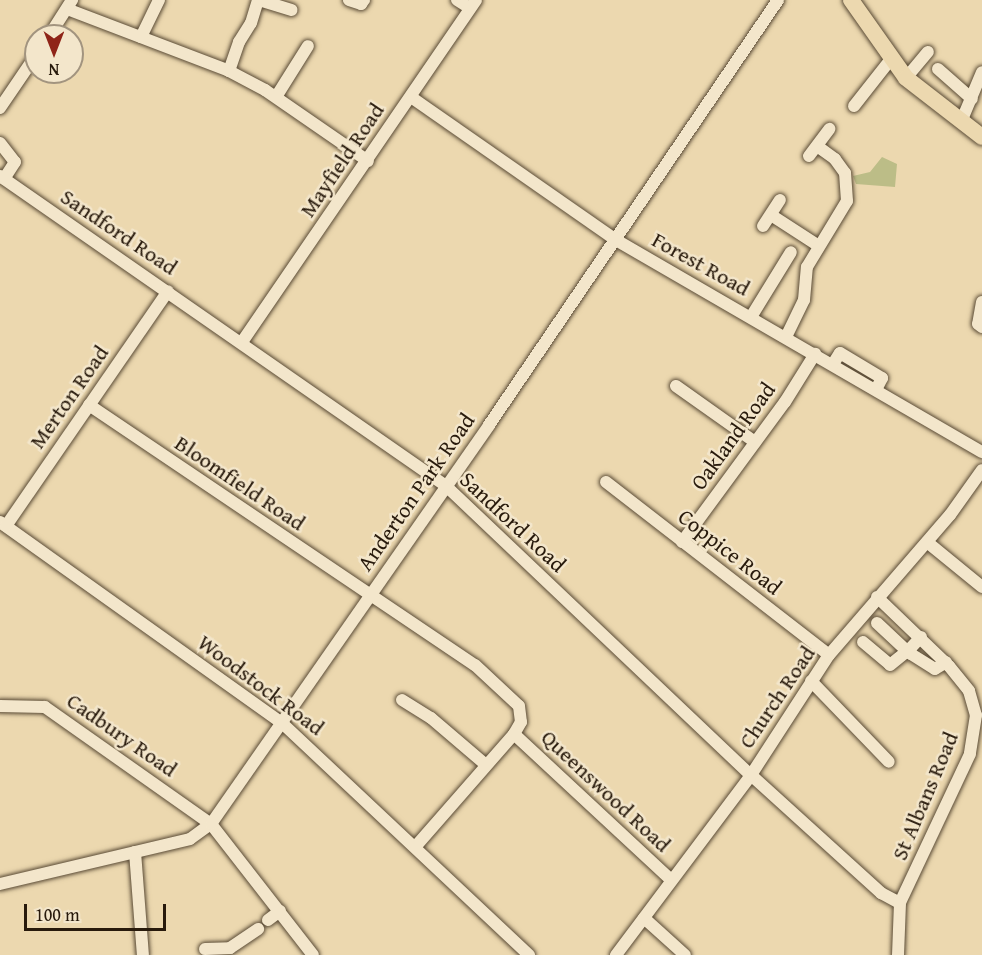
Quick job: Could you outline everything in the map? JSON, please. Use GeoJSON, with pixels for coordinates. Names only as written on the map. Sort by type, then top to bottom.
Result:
{"type":"FeatureCollection","features":[{"type":"Feature","properties":{"kind":"main road"},"geometry":{"type":"LineString","coordinates":[[851,0],[906,78],[982,136]]}},
{"type":"Feature","properties":{"kind":"street"},"geometry":{"type":"LineString","coordinates":[[141,38],[159,0]]}},
{"type":"Feature","properties":{"kind":"street"},"geometry":{"type":"LineString","coordinates":[[229,71],[239,42],[251,23],[258,0],[292,10]]}},
{"type":"Feature","properties":{"kind":"street"},"geometry":{"type":"LineString","coordinates":[[349,0],[362,4],[364,0]]}},
{"type":"Feature","properties":{"kind":"street"},"geometry":{"type":"LineString","coordinates":[[457,0],[473,4]]}},
{"type":"Feature","properties":{"kind":"street","name":"Anderton Park Road"},"geometry":{"type":"LineString","coordinates":[[0,884],[190,839],[211,824],[616,240],[778,0]]}},
{"type":"Feature","properties":{"kind":"street"},"geometry":{"type":"LineString","coordinates":[[57,24],[70,4],[141,38],[229,71],[276,97],[368,161]]}},
{"type":"Feature","properties":{"kind":"street","name":"Mayfield Road"},"geometry":{"type":"LineString","coordinates":[[242,342],[368,161],[473,4]]}},
{"type":"Feature","properties":{"kind":"street"},"geometry":{"type":"LineString","coordinates":[[276,97],[308,46]]}},
{"type":"Feature","properties":{"kind":"street"},"geometry":{"type":"LineString","coordinates":[[906,78],[927,51]]}},
{"type":"Feature","properties":{"kind":"street"},"geometry":{"type":"LineString","coordinates":[[854,106],[891,59]]}},
{"type":"Feature","properties":{"kind":"street"},"geometry":{"type":"LineString","coordinates":[[938,69],[972,99]]}},
{"type":"Feature","properties":{"kind":"street"},"geometry":{"type":"LineString","coordinates":[[961,122],[982,72]]}},
{"type":"Feature","properties":{"kind":"street"},"geometry":{"type":"LineString","coordinates":[[0,108],[24,73]]}},
{"type":"Feature","properties":{"kind":"street","name":"Forest Road"},"geometry":{"type":"LineString","coordinates":[[411,97],[616,240],[982,452]]}},
{"type":"Feature","properties":{"kind":"street"},"geometry":{"type":"LineString","coordinates":[[786,337],[804,300],[807,267],[842,213],[848,187],[841,166],[813,151],[829,129]]}},
{"type":"Feature","properties":{"kind":"street"},"geometry":{"type":"LineString","coordinates":[[0,143],[15,162],[2,178]]}},
{"type":"Feature","properties":{"kind":"street","name":"Sandford Road"},"geometry":{"type":"LineString","coordinates":[[2,178],[242,342],[446,486],[751,775],[881,893],[900,903]]}},
{"type":"Feature","properties":{"kind":"street"},"geometry":{"type":"LineString","coordinates":[[763,226],[780,200]]}},
{"type":"Feature","properties":{"kind":"street"},"geometry":{"type":"LineString","coordinates":[[771,215],[819,246]]}},
{"type":"Feature","properties":{"kind":"street"},"geometry":{"type":"LineString","coordinates":[[751,317],[790,252]]}},
{"type":"Feature","properties":{"kind":"street","name":"Merton Road"},"geometry":{"type":"LineString","coordinates":[[3,524],[168,291]]}},
{"type":"Feature","properties":{"kind":"street"},"geometry":{"type":"LineString","coordinates":[[982,302],[978,324],[982,327]]}},
{"type":"Feature","properties":{"kind":"street","name":"Oakland Road"},"geometry":{"type":"LineString","coordinates":[[682,542],[755,442],[815,354]]}},
{"type":"Feature","properties":{"kind":"street"},"geometry":{"type":"LineString","coordinates":[[676,386],[755,442]]}},
{"type":"Feature","properties":{"kind":"street","name":"Bloomfield Road"},"geometry":{"type":"LineString","coordinates":[[89,405],[369,595]]}},
{"type":"Feature","properties":{"kind":"street","name":"Church Road"},"geometry":{"type":"LineString","coordinates":[[616,955],[751,775],[829,655],[927,542],[982,470]]}},
{"type":"Feature","properties":{"kind":"street","name":"Coppice Road"},"geometry":{"type":"LineString","coordinates":[[606,482],[829,655]]}},
{"type":"Feature","properties":{"kind":"street","name":"Woodstock Road"},"geometry":{"type":"LineString","coordinates":[[3,524],[282,723],[416,846],[529,955]]}},
{"type":"Feature","properties":{"kind":"street"},"geometry":{"type":"LineString","coordinates":[[927,542],[982,587]]}},
{"type":"Feature","properties":{"kind":"street","name":"Queenswood Road"},"geometry":{"type":"LineString","coordinates":[[369,595],[475,665],[510,695],[522,716],[514,734],[671,880]]}},
{"type":"Feature","properties":{"kind":"street","name":"St Albans Road"},"geometry":{"type":"LineString","coordinates":[[877,597],[946,662],[973,699],[975,735],[970,754],[900,903]]}},
{"type":"Feature","properties":{"kind":"street"},"geometry":{"type":"LineString","coordinates":[[877,623],[908,650],[935,669],[946,662]]}},
{"type":"Feature","properties":{"kind":"street"},"geometry":{"type":"LineString","coordinates":[[863,642],[890,665],[921,637]]}},
{"type":"Feature","properties":{"kind":"street"},"geometry":{"type":"LineString","coordinates":[[811,681],[889,762]]}},
{"type":"Feature","properties":{"kind":"street"},"geometry":{"type":"LineString","coordinates":[[402,700],[431,718],[486,765]]}},
{"type":"Feature","properties":{"kind":"street","name":"Cadbury Road"},"geometry":{"type":"LineString","coordinates":[[0,706],[45,707],[211,824],[313,955]]}},
{"type":"Feature","properties":{"kind":"street"},"geometry":{"type":"LineString","coordinates":[[416,846],[514,734]]}},
{"type":"Feature","properties":{"kind":"street"},"geometry":{"type":"LineString","coordinates":[[135,852],[143,955]]}},
{"type":"Feature","properties":{"kind":"street"},"geometry":{"type":"LineString","coordinates":[[898,955],[900,903]]}},
{"type":"Feature","properties":{"kind":"street"},"geometry":{"type":"LineString","coordinates":[[268,921],[280,911]]}},
{"type":"Feature","properties":{"kind":"street"},"geometry":{"type":"LineString","coordinates":[[644,918],[685,955]]}},
{"type":"Feature","properties":{"kind":"street"},"geometry":{"type":"LineString","coordinates":[[205,949],[231,948],[258,929]]}},
{"type":"Feature","properties":{"kind":"green space"},"geometry":{"type":"Polygon","coordinates":[[[882,157],[897,164],[895,187],[856,184],[853,176],[870,172],[882,157]]]}}]}
